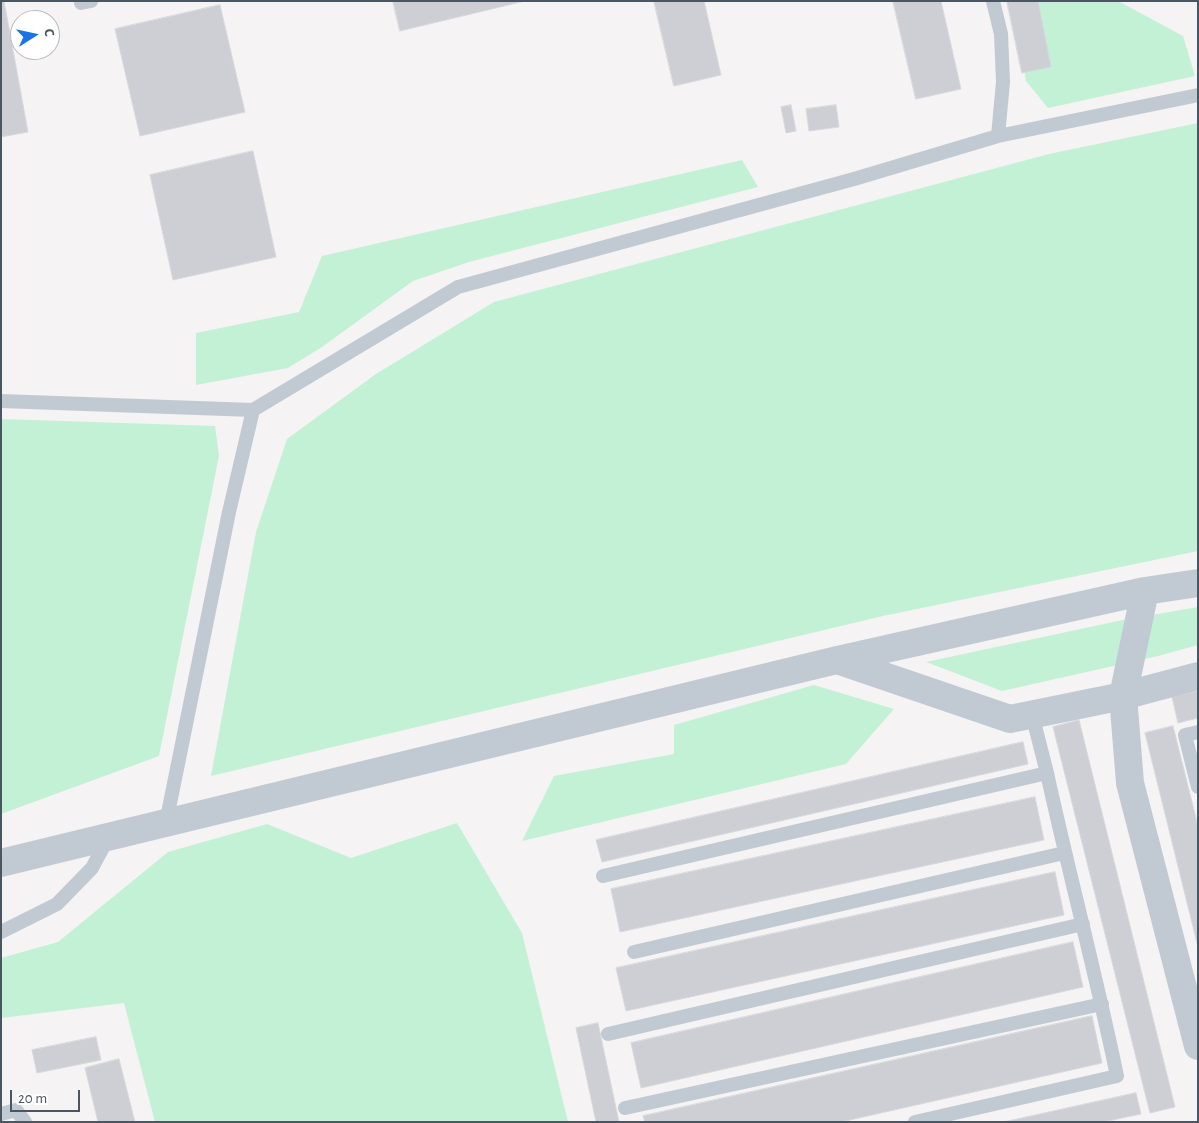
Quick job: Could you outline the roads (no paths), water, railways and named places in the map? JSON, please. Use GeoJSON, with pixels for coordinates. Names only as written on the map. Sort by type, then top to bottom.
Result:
{"type":"FeatureCollection","features":[{"type":"Feature","properties":{"kind":"street"},"geometry":{"type":"LineString","coordinates":[[1,863],[836,660],[1145,591],[1198,583]]}},
{"type":"Feature","properties":{"kind":"street"},"geometry":{"type":"LineString","coordinates":[[1145,591],[1123,696],[1130,784],[1198,1046]]}},
{"type":"Feature","properties":{"kind":"street"},"geometry":{"type":"LineString","coordinates":[[836,660],[1010,719],[1123,696],[1198,676]]}},
{"type":"Feature","properties":{"kind":"lane"},"geometry":{"type":"LineString","coordinates":[[993,1],[1001,34],[1004,82],[998,136]]}},
{"type":"Feature","properties":{"kind":"lane"},"geometry":{"type":"LineString","coordinates":[[1,401],[253,410],[458,287],[854,179],[998,136],[1198,96]]}},
{"type":"Feature","properties":{"kind":"lane"},"geometry":{"type":"LineString","coordinates":[[166,823],[229,512],[253,410]]}},
{"type":"Feature","properties":{"kind":"lane"},"geometry":{"type":"LineString","coordinates":[[915,1122],[1117,1076],[1102,1004],[1064,853],[1032,714]]}},
{"type":"Feature","properties":{"kind":"lane"},"geometry":{"type":"LineString","coordinates":[[1198,732],[1185,735],[1198,787]]}},
{"type":"Feature","properties":{"kind":"lane"},"geometry":{"type":"LineString","coordinates":[[603,876],[1047,773]]}},
{"type":"Feature","properties":{"kind":"lane"},"geometry":{"type":"LineString","coordinates":[[1,932],[57,904],[92,868],[109,837]]}},
{"type":"Feature","properties":{"kind":"lane"},"geometry":{"type":"LineString","coordinates":[[634,952],[1064,853]]}},
{"type":"Feature","properties":{"kind":"lane"},"geometry":{"type":"LineString","coordinates":[[608,1034],[1082,924]]}},
{"type":"Feature","properties":{"kind":"lane"},"geometry":{"type":"LineString","coordinates":[[625,1108],[1102,1004]]}},
{"type":"Feature","properties":{"kind":"lane"},"geometry":{"type":"LineString","coordinates":[[1,1114],[16,1110],[25,1122]]}}]}
